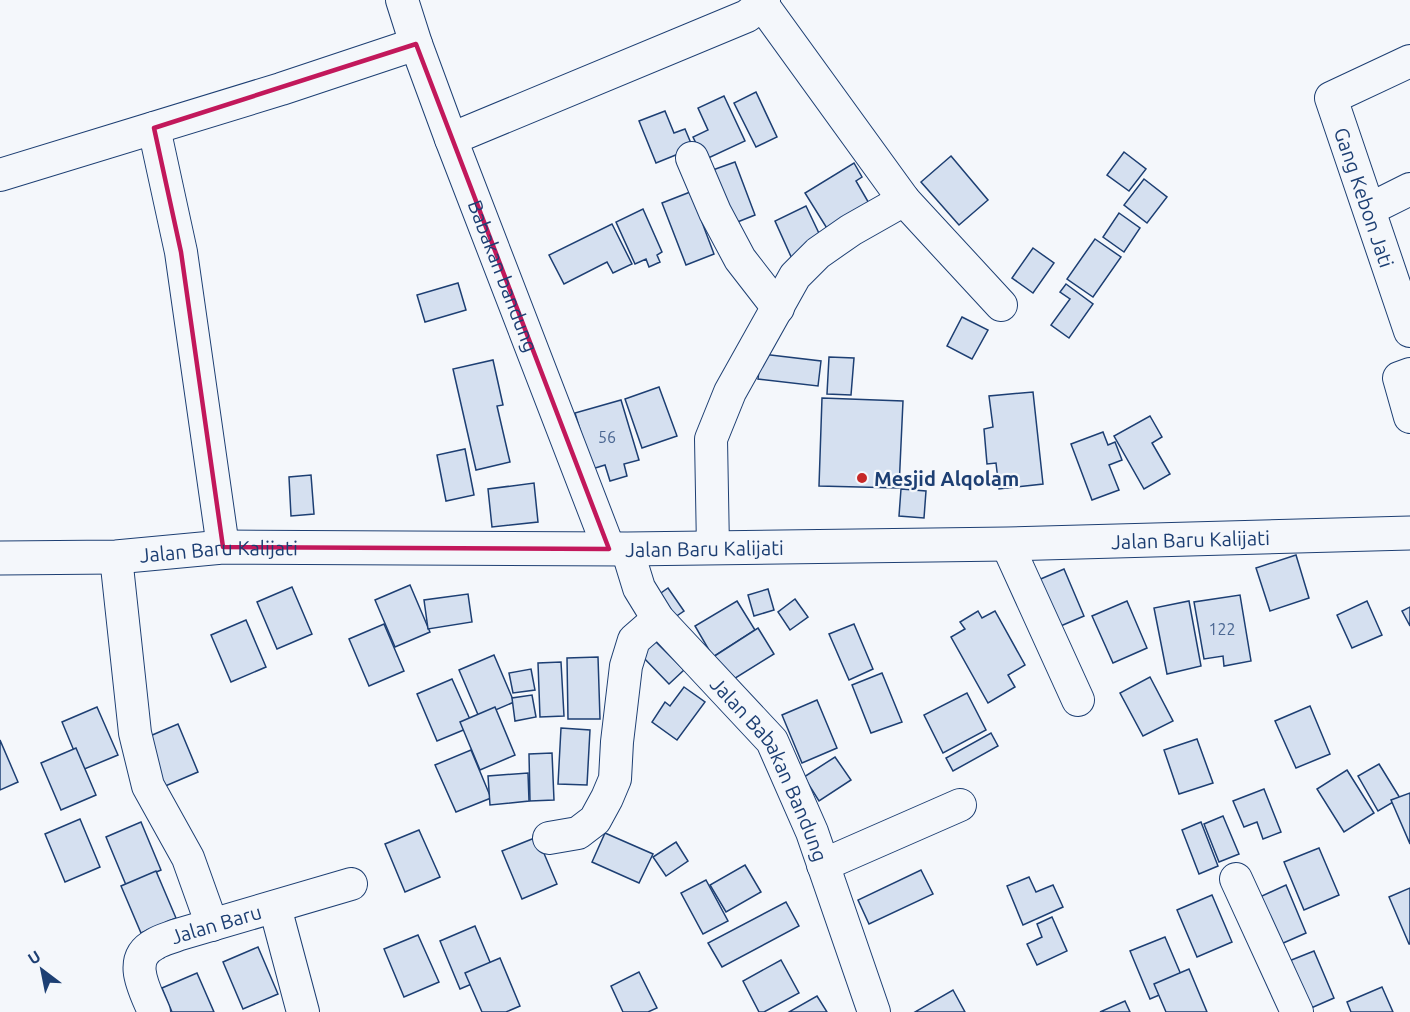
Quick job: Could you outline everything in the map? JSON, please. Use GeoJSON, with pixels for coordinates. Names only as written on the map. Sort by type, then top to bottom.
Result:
{"type":"FeatureCollection","features":[{"type":"Feature","properties":{"kind":"main road","name":"Jalan Baru Kalijati"},"geometry":{"type":"LineString","coordinates":[[0,558],[117,556],[223,547],[713,548],[1007,544],[1410,533]]}},
{"type":"Feature","properties":{"kind":"street","name":"Babakan bandung"},"geometry":{"type":"LineString","coordinates":[[402,0],[451,139],[618,549]]}},
{"type":"Feature","properties":{"kind":"street"},"geometry":{"type":"LineString","coordinates":[[451,139],[747,16],[763,2],[904,200],[1001,305]]}},
{"type":"Feature","properties":{"kind":"street"},"geometry":{"type":"LineString","coordinates":[[0,175],[281,89],[416,44]]}},
{"type":"Feature","properties":{"kind":"street","name":"Gang Kebon Jati"},"geometry":{"type":"LineString","coordinates":[[1410,61],[1331,98],[1410,331]]}},
{"type":"Feature","properties":{"kind":"street"},"geometry":{"type":"LineString","coordinates":[[154,128],[181,252],[223,547]]}},
{"type":"Feature","properties":{"kind":"street"},"geometry":{"type":"LineString","coordinates":[[692,158],[715,212],[740,259],[778,308]]}},
{"type":"Feature","properties":{"kind":"street"},"geometry":{"type":"LineString","coordinates":[[1370,209],[1410,189]]}},
{"type":"Feature","properties":{"kind":"street"},"geometry":{"type":"LineString","coordinates":[[713,548],[711,439],[730,392],[795,276],[818,253],[851,230],[904,200]]}},
{"type":"Feature","properties":{"kind":"street"},"geometry":{"type":"LineString","coordinates":[[1404,376],[1410,417]]}},
{"type":"Feature","properties":{"kind":"street"},"geometry":{"type":"LineString","coordinates":[[1007,544],[1078,700]]}},
{"type":"Feature","properties":{"kind":"street","name":"Jalan Babakan Bandung"},"geometry":{"type":"LineString","coordinates":[[618,549],[658,619],[772,741],[813,832],[874,1012]]}},
{"type":"Feature","properties":{"kind":"street"},"geometry":{"type":"LineString","coordinates":[[117,556],[135,733],[148,786],[188,858],[212,925]]}},
{"type":"Feature","properties":{"kind":"street"},"geometry":{"type":"LineString","coordinates":[[549,838],[578,833],[595,820],[607,798],[615,779],[626,666],[634,640],[658,619]]}},
{"type":"Feature","properties":{"kind":"street"},"geometry":{"type":"LineString","coordinates":[[823,865],[960,805]]}},
{"type":"Feature","properties":{"kind":"street"},"geometry":{"type":"LineString","coordinates":[[1236,879],[1298,1012]]}},
{"type":"Feature","properties":{"kind":"street","name":"Jalan Baru"},"geometry":{"type":"LineString","coordinates":[[154,1012],[138,971],[141,958],[153,944],[351,884]]}},
{"type":"Feature","properties":{"kind":"street"},"geometry":{"type":"LineString","coordinates":[[275,907],[303,1012]]}},
{"type":"Feature","properties":{"kind":"highlighted area"},"geometry":{"type":"Polygon","coordinates":[[[416,44],[609,549],[223,547],[181,252],[154,128],[416,44]]]}},
{"type":"Feature","properties":{"kind":"building"},"geometry":{"type":"Polygon","coordinates":[[[756,92],[777,137],[756,147],[734,103],[756,92]]]}},
{"type":"Feature","properties":{"kind":"building"},"geometry":{"type":"Polygon","coordinates":[[[724,96],[745,141],[704,160],[693,137],[708,130],[698,108],[724,96]]]}},
{"type":"Feature","properties":{"kind":"building"},"geometry":{"type":"Polygon","coordinates":[[[665,111],[674,133],[685,129],[693,148],[656,163],[639,121],[665,111]]]}},
{"type":"Feature","properties":{"kind":"building"},"geometry":{"type":"Polygon","coordinates":[[[1124,152],[1146,169],[1129,191],[1107,175],[1124,152]]]}},
{"type":"Feature","properties":{"kind":"building"},"geometry":{"type":"Polygon","coordinates":[[[951,156],[988,200],[959,225],[921,182],[951,156]]]}},
{"type":"Feature","properties":{"kind":"building"},"geometry":{"type":"Polygon","coordinates":[[[735,162],[755,215],[730,225],[710,171],[735,162]]]}},
{"type":"Feature","properties":{"kind":"building"},"geometry":{"type":"Polygon","coordinates":[[[854,163],[862,177],[856,181],[870,205],[828,230],[805,193],[854,163]]]}},
{"type":"Feature","properties":{"kind":"building"},"geometry":{"type":"Polygon","coordinates":[[[1144,179],[1167,197],[1147,223],[1124,205],[1144,179]]]}},
{"type":"Feature","properties":{"kind":"building"},"geometry":{"type":"Polygon","coordinates":[[[703,187],[700,217],[714,254],[686,265],[662,203],[703,187]]]}},
{"type":"Feature","properties":{"kind":"building"},"geometry":{"type":"Polygon","coordinates":[[[806,206],[825,246],[793,261],[775,221],[806,206]]]}},
{"type":"Feature","properties":{"kind":"building"},"geometry":{"type":"Polygon","coordinates":[[[643,209],[662,252],[657,255],[660,262],[649,267],[646,259],[635,264],[616,222],[643,209]]]}},
{"type":"Feature","properties":{"kind":"building"},"geometry":{"type":"Polygon","coordinates":[[[1119,213],[1140,228],[1124,252],[1103,237],[1119,213]]]}},
{"type":"Feature","properties":{"kind":"building"},"geometry":{"type":"Polygon","coordinates":[[[612,224],[632,264],[613,273],[607,262],[564,284],[549,255],[612,224]]]}},
{"type":"Feature","properties":{"kind":"building"},"geometry":{"type":"Polygon","coordinates":[[[1095,239],[1121,257],[1093,297],[1067,279],[1095,239]]]}},
{"type":"Feature","properties":{"kind":"building"},"geometry":{"type":"Polygon","coordinates":[[[1033,248],[1054,263],[1033,293],[1012,278],[1033,248]]]}},
{"type":"Feature","properties":{"kind":"building"},"geometry":{"type":"Polygon","coordinates":[[[458,283],[466,310],[425,322],[417,295],[458,283]]]}},
{"type":"Feature","properties":{"kind":"building"},"geometry":{"type":"Polygon","coordinates":[[[1066,284],[1093,304],[1069,338],[1051,325],[1070,299],[1060,292],[1066,284]]]}},
{"type":"Feature","properties":{"kind":"building"},"geometry":{"type":"Polygon","coordinates":[[[962,317],[988,330],[972,359],[947,346],[962,317]]]}},
{"type":"Feature","properties":{"kind":"building"},"geometry":{"type":"Polygon","coordinates":[[[761,354],[821,361],[818,386],[758,379],[761,354]]]}},
{"type":"Feature","properties":{"kind":"building"},"geometry":{"type":"Polygon","coordinates":[[[829,357],[854,358],[851,395],[827,394],[829,357]]]}},
{"type":"Feature","properties":{"kind":"building"},"geometry":{"type":"Polygon","coordinates":[[[493,360],[503,405],[497,406],[510,462],[476,470],[453,369],[493,360]]]}},
{"type":"Feature","properties":{"kind":"building"},"geometry":{"type":"Polygon","coordinates":[[[659,387],[677,436],[642,448],[625,399],[659,387]]]}},
{"type":"Feature","properties":{"kind":"building"},"geometry":{"type":"Polygon","coordinates":[[[1033,392],[1043,484],[999,489],[996,463],[987,464],[984,429],[993,427],[989,396],[1033,392]]]}},
{"type":"Feature","properties":{"kind":"building"},"geometry":{"type":"Polygon","coordinates":[[[822,398],[903,401],[899,488],[819,486],[822,398]]]}},
{"type":"Feature","properties":{"kind":"building"},"geometry":{"type":"Polygon","coordinates":[[[621,400],[639,460],[624,464],[627,476],[610,481],[605,465],[592,469],[575,413],[621,400]]]}},
{"type":"Feature","properties":{"kind":"building"},"geometry":{"type":"Polygon","coordinates":[[[1150,416],[1162,437],[1152,443],[1170,474],[1144,489],[1114,436],[1150,416]]]}},
{"type":"Feature","properties":{"kind":"building"},"geometry":{"type":"Polygon","coordinates":[[[1103,432],[1108,445],[1115,442],[1122,460],[1109,465],[1119,490],[1092,500],[1071,444],[1103,432]]]}},
{"type":"Feature","properties":{"kind":"building"},"geometry":{"type":"Polygon","coordinates":[[[465,449],[474,495],[446,501],[437,455],[465,449]]]}},
{"type":"Feature","properties":{"kind":"building"},"geometry":{"type":"Polygon","coordinates":[[[311,475],[314,514],[291,516],[289,477],[311,475]]]}},
{"type":"Feature","properties":{"kind":"building"},"geometry":{"type":"Polygon","coordinates":[[[534,483],[538,522],[492,527],[488,489],[534,483]]]}},
{"type":"Feature","properties":{"kind":"building"},"geometry":{"type":"Polygon","coordinates":[[[901,489],[926,491],[924,518],[899,516],[901,489]]]}},
{"type":"Feature","properties":{"kind":"building"},"geometry":{"type":"Polygon","coordinates":[[[1296,555],[1309,598],[1270,611],[1256,568],[1296,555]]]}},
{"type":"Feature","properties":{"kind":"building"},"geometry":{"type":"Polygon","coordinates":[[[1064,569],[1084,616],[1049,631],[1029,584],[1064,569]]]}},
{"type":"Feature","properties":{"kind":"building"},"geometry":{"type":"Polygon","coordinates":[[[410,585],[430,632],[395,647],[375,600],[410,585]]]}},
{"type":"Feature","properties":{"kind":"building"},"geometry":{"type":"Polygon","coordinates":[[[292,587],[312,634],[277,649],[257,602],[292,587]]]}},
{"type":"Feature","properties":{"kind":"building"},"geometry":{"type":"Polygon","coordinates":[[[668,588],[684,611],[666,623],[651,600],[668,588]]]}},
{"type":"Feature","properties":{"kind":"building"},"geometry":{"type":"Polygon","coordinates":[[[768,589],[774,610],[754,616],[748,595],[768,589]]]}},
{"type":"Feature","properties":{"kind":"building"},"geometry":{"type":"Polygon","coordinates":[[[468,594],[472,622],[428,629],[424,600],[468,594]]]}},
{"type":"Feature","properties":{"kind":"building"},"geometry":{"type":"Polygon","coordinates":[[[1240,595],[1251,661],[1224,666],[1223,656],[1204,659],[1194,602],[1240,595]]]}},
{"type":"Feature","properties":{"kind":"building"},"geometry":{"type":"Polygon","coordinates":[[[795,599],[808,617],[790,630],[778,612],[795,599]]]}},
{"type":"Feature","properties":{"kind":"building"},"geometry":{"type":"Polygon","coordinates":[[[737,601],[755,630],[713,657],[695,626],[737,601]]]}},
{"type":"Feature","properties":{"kind":"building"},"geometry":{"type":"Polygon","coordinates":[[[1127,601],[1147,648],[1113,663],[1092,616],[1127,601]]]}},
{"type":"Feature","properties":{"kind":"building"},"geometry":{"type":"Polygon","coordinates":[[[1189,601],[1201,666],[1167,674],[1154,608],[1189,601]]]}},
{"type":"Feature","properties":{"kind":"building"},"geometry":{"type":"Polygon","coordinates":[[[1367,601],[1382,635],[1352,648],[1337,615],[1367,601]]]}},
{"type":"Feature","properties":{"kind":"building"},"geometry":{"type":"Polygon","coordinates":[[[1410,607],[1410,626],[1402,611],[1410,607]]]}},
{"type":"Feature","properties":{"kind":"building"},"geometry":{"type":"Polygon","coordinates":[[[978,611],[982,618],[995,611],[1025,665],[1008,675],[1015,687],[988,703],[951,637],[965,629],[960,622],[978,611]]]}},
{"type":"Feature","properties":{"kind":"building"},"geometry":{"type":"Polygon","coordinates":[[[246,620],[266,667],[231,682],[211,635],[246,620]]]}},
{"type":"Feature","properties":{"kind":"building"},"geometry":{"type":"Polygon","coordinates":[[[384,624],[404,671],[369,686],[349,639],[384,624]]]}},
{"type":"Feature","properties":{"kind":"building"},"geometry":{"type":"Polygon","coordinates":[[[854,624],[873,669],[849,680],[829,634],[854,624]]]}},
{"type":"Feature","properties":{"kind":"building"},"geometry":{"type":"Polygon","coordinates":[[[758,628],[774,654],[729,682],[713,657],[758,628]]]}},
{"type":"Feature","properties":{"kind":"building"},"geometry":{"type":"Polygon","coordinates":[[[655,641],[684,670],[669,684],[641,655],[655,641]]]}},
{"type":"Feature","properties":{"kind":"building"},"geometry":{"type":"Polygon","coordinates":[[[494,655],[514,702],[479,717],[459,670],[494,655]]]}},
{"type":"Feature","properties":{"kind":"building"},"geometry":{"type":"Polygon","coordinates":[[[598,657],[600,719],[568,719],[567,658],[598,657]]]}},
{"type":"Feature","properties":{"kind":"building"},"geometry":{"type":"Polygon","coordinates":[[[561,662],[564,716],[540,717],[538,663],[561,662]]]}},
{"type":"Feature","properties":{"kind":"building"},"geometry":{"type":"Polygon","coordinates":[[[531,669],[535,690],[513,693],[509,673],[531,669]]]}},
{"type":"Feature","properties":{"kind":"building"},"geometry":{"type":"Polygon","coordinates":[[[882,673],[902,722],[871,733],[852,685],[882,673]]]}},
{"type":"Feature","properties":{"kind":"building"},"geometry":{"type":"Polygon","coordinates":[[[1150,677],[1173,721],[1143,736],[1120,693],[1150,677]]]}},
{"type":"Feature","properties":{"kind":"building"},"geometry":{"type":"Polygon","coordinates":[[[452,679],[473,726],[437,741],[417,694],[452,679]]]}},
{"type":"Feature","properties":{"kind":"building"},"geometry":{"type":"Polygon","coordinates":[[[684,687],[705,702],[677,740],[652,722],[665,702],[670,706],[684,687]]]}},
{"type":"Feature","properties":{"kind":"building"},"geometry":{"type":"Polygon","coordinates":[[[967,693],[986,730],[943,753],[924,715],[967,693]]]}},
{"type":"Feature","properties":{"kind":"building"},"geometry":{"type":"Polygon","coordinates":[[[532,695],[536,717],[515,721],[512,698],[532,695]]]}},
{"type":"Feature","properties":{"kind":"building"},"geometry":{"type":"Polygon","coordinates":[[[817,700],[837,748],[802,763],[782,715],[817,700]]]}},
{"type":"Feature","properties":{"kind":"building"},"geometry":{"type":"Polygon","coordinates":[[[1310,706],[1330,754],[1296,768],[1275,721],[1310,706]]]}},
{"type":"Feature","properties":{"kind":"building"},"geometry":{"type":"Polygon","coordinates":[[[97,707],[118,755],[82,770],[62,722],[97,707]]]}},
{"type":"Feature","properties":{"kind":"building"},"geometry":{"type":"Polygon","coordinates":[[[495,707],[515,755],[480,770],[460,722],[495,707]]]}},
{"type":"Feature","properties":{"kind":"building"},"geometry":{"type":"Polygon","coordinates":[[[178,724],[198,772],[163,787],[143,739],[178,724]]]}},
{"type":"Feature","properties":{"kind":"building"},"geometry":{"type":"Polygon","coordinates":[[[561,728],[590,730],[587,785],[558,784],[561,728]]]}},
{"type":"Feature","properties":{"kind":"building"},"geometry":{"type":"Polygon","coordinates":[[[991,733],[998,746],[953,771],[946,758],[991,733]]]}},
{"type":"Feature","properties":{"kind":"building"},"geometry":{"type":"Polygon","coordinates":[[[1197,739],[1213,783],[1179,794],[1164,750],[1197,739]]]}},
{"type":"Feature","properties":{"kind":"building"},"geometry":{"type":"Polygon","coordinates":[[[0,740],[18,782],[0,790],[0,740]]]}},
{"type":"Feature","properties":{"kind":"building"},"geometry":{"type":"Polygon","coordinates":[[[76,748],[96,795],[61,810],[41,763],[76,748]]]}},
{"type":"Feature","properties":{"kind":"building"},"geometry":{"type":"Polygon","coordinates":[[[471,750],[491,798],[456,812],[435,765],[471,750]]]}},
{"type":"Feature","properties":{"kind":"building"},"geometry":{"type":"Polygon","coordinates":[[[552,753],[554,800],[530,801],[529,754],[552,753]]]}},
{"type":"Feature","properties":{"kind":"building"},"geometry":{"type":"Polygon","coordinates":[[[835,757],[851,780],[819,801],[804,777],[835,757]]]}},
{"type":"Feature","properties":{"kind":"building"},"geometry":{"type":"Polygon","coordinates":[[[1379,764],[1400,798],[1378,811],[1358,776],[1379,764]]]}},
{"type":"Feature","properties":{"kind":"building"},"geometry":{"type":"Polygon","coordinates":[[[1347,770],[1374,813],[1344,832],[1317,789],[1347,770]]]}},
{"type":"Feature","properties":{"kind":"building"},"geometry":{"type":"Polygon","coordinates":[[[528,773],[529,801],[490,805],[488,776],[528,773]]]}},
{"type":"Feature","properties":{"kind":"building"},"geometry":{"type":"Polygon","coordinates":[[[1264,789],[1281,832],[1263,839],[1257,822],[1244,827],[1233,801],[1264,789]]]}},
{"type":"Feature","properties":{"kind":"building"},"geometry":{"type":"Polygon","coordinates":[[[1410,793],[1410,844],[1391,800],[1410,793]]]}},
{"type":"Feature","properties":{"kind":"building"},"geometry":{"type":"Polygon","coordinates":[[[1223,816],[1239,854],[1219,862],[1204,824],[1223,816]]]}},
{"type":"Feature","properties":{"kind":"building"},"geometry":{"type":"Polygon","coordinates":[[[80,819],[100,867],[65,882],[45,834],[80,819]]]}},
{"type":"Feature","properties":{"kind":"building"},"geometry":{"type":"Polygon","coordinates":[[[141,822],[161,870],[126,885],[106,837],[141,822]]]}},
{"type":"Feature","properties":{"kind":"building"},"geometry":{"type":"Polygon","coordinates":[[[1201,822],[1218,866],[1199,874],[1182,830],[1201,822]]]}},
{"type":"Feature","properties":{"kind":"building"},"geometry":{"type":"Polygon","coordinates":[[[419,830],[440,877],[405,892],[385,844],[419,830]]]}},
{"type":"Feature","properties":{"kind":"building"},"geometry":{"type":"Polygon","coordinates":[[[605,833],[653,854],[639,883],[592,862],[605,833]]]}},
{"type":"Feature","properties":{"kind":"building"},"geometry":{"type":"Polygon","coordinates":[[[537,837],[557,884],[522,899],[502,851],[537,837]]]}},
{"type":"Feature","properties":{"kind":"building"},"geometry":{"type":"Polygon","coordinates":[[[676,842],[688,861],[666,876],[653,857],[676,842]]]}},
{"type":"Feature","properties":{"kind":"building"},"geometry":{"type":"Polygon","coordinates":[[[1319,848],[1339,895],[1304,910],[1284,862],[1319,848]]]}},
{"type":"Feature","properties":{"kind":"building"},"geometry":{"type":"Polygon","coordinates":[[[745,865],[761,892],[726,912],[710,885],[745,865]]]}},
{"type":"Feature","properties":{"kind":"building"},"geometry":{"type":"Polygon","coordinates":[[[921,870],[933,894],[869,924],[858,900],[921,870]]]}},
{"type":"Feature","properties":{"kind":"building"},"geometry":{"type":"Polygon","coordinates":[[[156,871],[176,918],[141,933],[121,886],[156,871]]]}},
{"type":"Feature","properties":{"kind":"building"},"geometry":{"type":"Polygon","coordinates":[[[1029,877],[1036,892],[1053,885],[1063,907],[1023,925],[1007,886],[1029,877]]]}},
{"type":"Feature","properties":{"kind":"building"},"geometry":{"type":"Polygon","coordinates":[[[706,880],[728,921],[703,934],[681,893],[706,880]]]}},
{"type":"Feature","properties":{"kind":"building"},"geometry":{"type":"Polygon","coordinates":[[[1286,885],[1306,933],[1272,948],[1251,901],[1286,885]]]}},
{"type":"Feature","properties":{"kind":"building"},"geometry":{"type":"Polygon","coordinates":[[[1410,888],[1410,944],[1409,944],[1389,897],[1410,888]]]}},
{"type":"Feature","properties":{"kind":"building"},"geometry":{"type":"Polygon","coordinates":[[[1212,895],[1232,942],[1197,957],[1177,910],[1212,895]]]}},
{"type":"Feature","properties":{"kind":"building"},"geometry":{"type":"Polygon","coordinates":[[[786,902],[799,926],[722,967],[708,943],[786,902]]]}},
{"type":"Feature","properties":{"kind":"building"},"geometry":{"type":"Polygon","coordinates":[[[1052,917],[1067,951],[1037,965],[1027,944],[1042,937],[1037,924],[1052,917]]]}},
{"type":"Feature","properties":{"kind":"building"},"geometry":{"type":"Polygon","coordinates":[[[475,926],[495,974],[460,989],[440,941],[475,926]]]}},
{"type":"Feature","properties":{"kind":"building"},"geometry":{"type":"Polygon","coordinates":[[[418,935],[439,982],[404,997],[384,949],[418,935]]]}},
{"type":"Feature","properties":{"kind":"building"},"geometry":{"type":"Polygon","coordinates":[[[1165,937],[1185,984],[1150,999],[1130,951],[1165,937]]]}},
{"type":"Feature","properties":{"kind":"building"},"geometry":{"type":"Polygon","coordinates":[[[258,947],[278,994],[243,1009],[223,962],[258,947]]]}},
{"type":"Feature","properties":{"kind":"building"},"geometry":{"type":"Polygon","coordinates":[[[1314,951],[1334,998],[1302,1012],[1279,965],[1314,951]]]}},
{"type":"Feature","properties":{"kind":"building"},"geometry":{"type":"Polygon","coordinates":[[[500,958],[520,1006],[506,1012],[482,1012],[465,973],[500,958]]]}},
{"type":"Feature","properties":{"kind":"building"},"geometry":{"type":"Polygon","coordinates":[[[781,960],[799,993],[764,1012],[759,1012],[743,981],[781,960]]]}},
{"type":"Feature","properties":{"kind":"building"},"geometry":{"type":"Polygon","coordinates":[[[1189,969],[1207,1012],[1166,1012],[1154,984],[1189,969]]]}},
{"type":"Feature","properties":{"kind":"building"},"geometry":{"type":"Polygon","coordinates":[[[639,972],[657,1008],[648,1012],[623,1012],[611,986],[639,972]]]}},
{"type":"Feature","properties":{"kind":"building"},"geometry":{"type":"Polygon","coordinates":[[[197,973],[214,1012],[172,1012],[162,988],[197,973]]]}},
{"type":"Feature","properties":{"kind":"building"},"geometry":{"type":"Polygon","coordinates":[[[1382,987],[1393,1012],[1351,1012],[1347,1002],[1382,987]]]}},
{"type":"Feature","properties":{"kind":"building"},"geometry":{"type":"Polygon","coordinates":[[[953,990],[965,1012],[915,1012],[953,990]]]}},
{"type":"Feature","properties":{"kind":"building"},"geometry":{"type":"Polygon","coordinates":[[[817,996],[827,1012],[789,1012],[817,996]]]}},
{"type":"Feature","properties":{"kind":"building"},"geometry":{"type":"Polygon","coordinates":[[[1125,1001],[1130,1012],[1100,1012],[1125,1001]]]}},
{"type":"Feature","properties":{"kind":"place","name":"Mesjid Alqolam"},"geometry":{"type":"Point","coordinates":[862,478]}}]}
